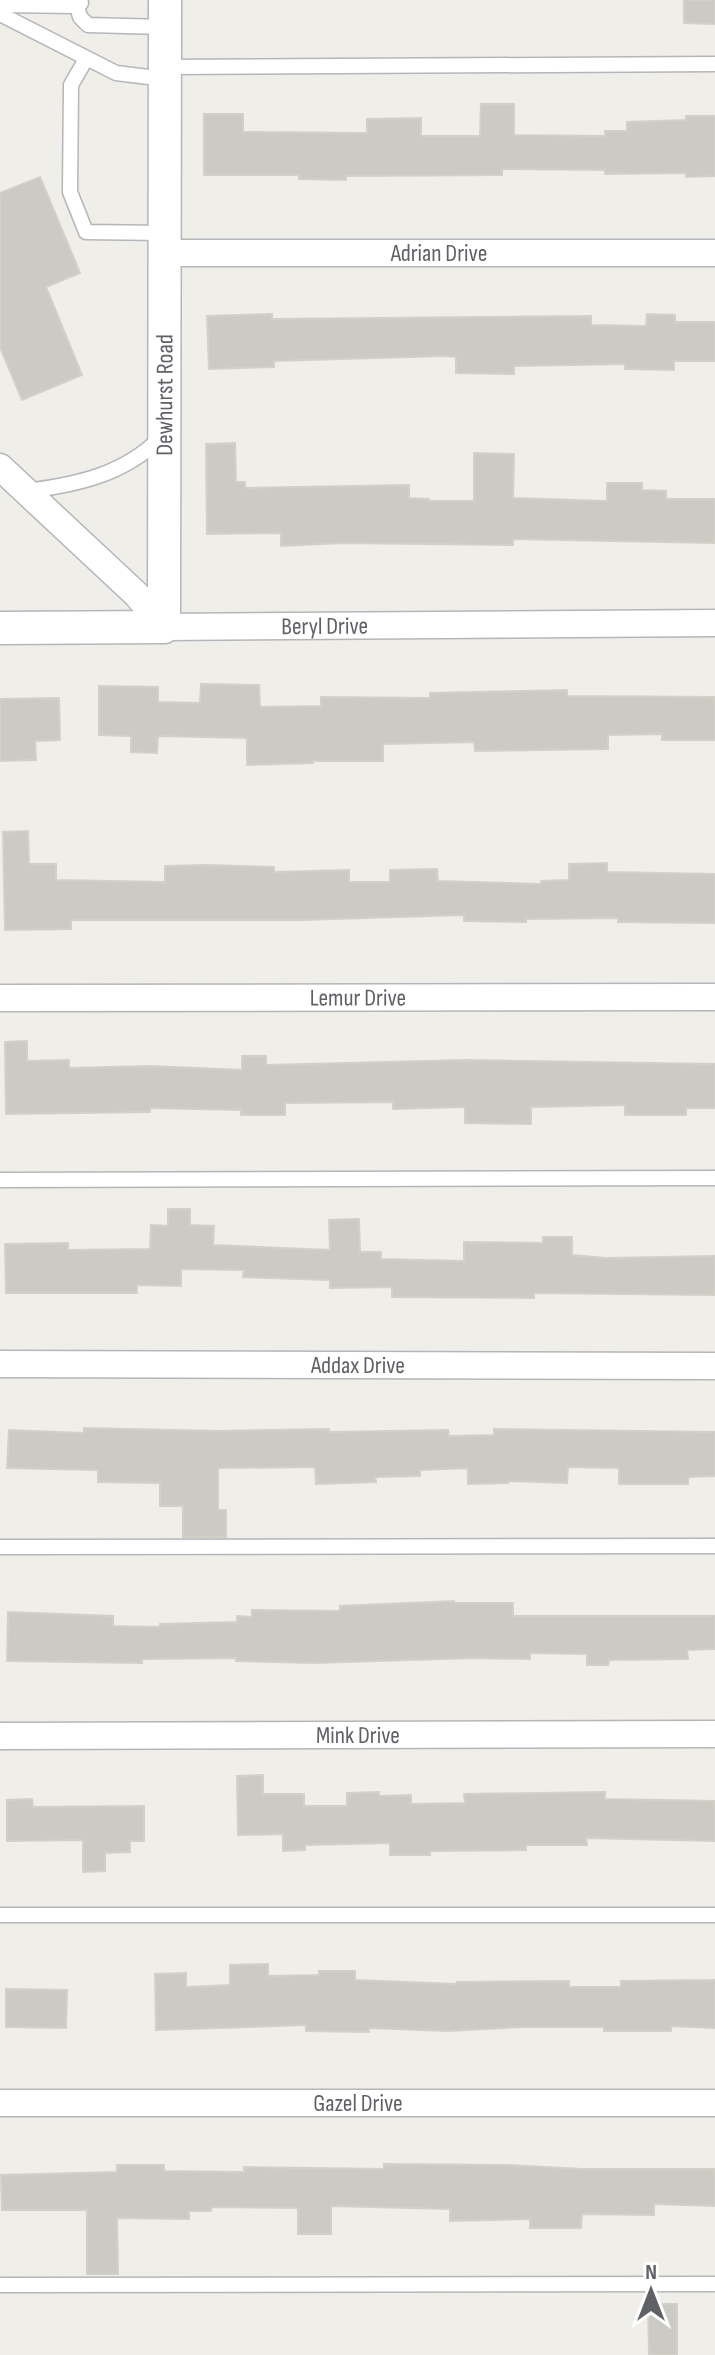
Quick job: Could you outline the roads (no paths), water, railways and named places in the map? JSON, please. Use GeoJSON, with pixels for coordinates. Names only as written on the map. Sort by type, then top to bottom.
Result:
{"type":"FeatureCollection","features":[{"type":"Feature","properties":{"kind":"street","name":"Dewhurst Road"},"geometry":{"type":"LineString","coordinates":[[164,627],[165,13]]}},
{"type":"Feature","properties":{"kind":"street","name":"Adrian Drive"},"geometry":{"type":"LineString","coordinates":[[165,243],[715,253]]}},
{"type":"Feature","properties":{"kind":"street"},"geometry":{"type":"LineString","coordinates":[[0,467],[137,595],[164,627]]}},
{"type":"Feature","properties":{"kind":"street","name":"Beryl Drive"},"geometry":{"type":"LineString","coordinates":[[164,627],[715,623]]}},
{"type":"Feature","properties":{"kind":"street"},"geometry":{"type":"LineString","coordinates":[[0,628],[164,627]]}},
{"type":"Feature","properties":{"kind":"street","name":"Lemur Drive"},"geometry":{"type":"LineString","coordinates":[[0,998],[715,997]]}},
{"type":"Feature","properties":{"kind":"street","name":"Addax Drive"},"geometry":{"type":"LineString","coordinates":[[0,1364],[715,1366]]}},
{"type":"Feature","properties":{"kind":"street","name":"Mink Drive"},"geometry":{"type":"LineString","coordinates":[[0,1736],[715,1734]]}},
{"type":"Feature","properties":{"kind":"street","name":"Gazel Drive"},"geometry":{"type":"LineString","coordinates":[[0,2103],[715,2103]]}},
{"type":"Feature","properties":{"kind":"lane"},"geometry":{"type":"LineString","coordinates":[[0,5],[79,3],[80,17],[88,25],[165,13]]}},
{"type":"Feature","properties":{"kind":"lane"},"geometry":{"type":"LineString","coordinates":[[0,14],[116,73],[715,64]]}},
{"type":"Feature","properties":{"kind":"lane"},"geometry":{"type":"LineString","coordinates":[[86,59],[71,85],[70,192],[86,232],[165,243]]}},
{"type":"Feature","properties":{"kind":"lane"},"geometry":{"type":"LineString","coordinates":[[26,491],[90,481],[150,449],[164,433]]}},
{"type":"Feature","properties":{"kind":"lane"},"geometry":{"type":"LineString","coordinates":[[0,1180],[715,1178]]}},
{"type":"Feature","properties":{"kind":"lane"},"geometry":{"type":"LineString","coordinates":[[0,1547],[715,1546]]}},
{"type":"Feature","properties":{"kind":"lane"},"geometry":{"type":"LineString","coordinates":[[0,1915],[715,1915]]}},
{"type":"Feature","properties":{"kind":"lane"},"geometry":{"type":"LineString","coordinates":[[0,2285],[715,2284]]}}]}
